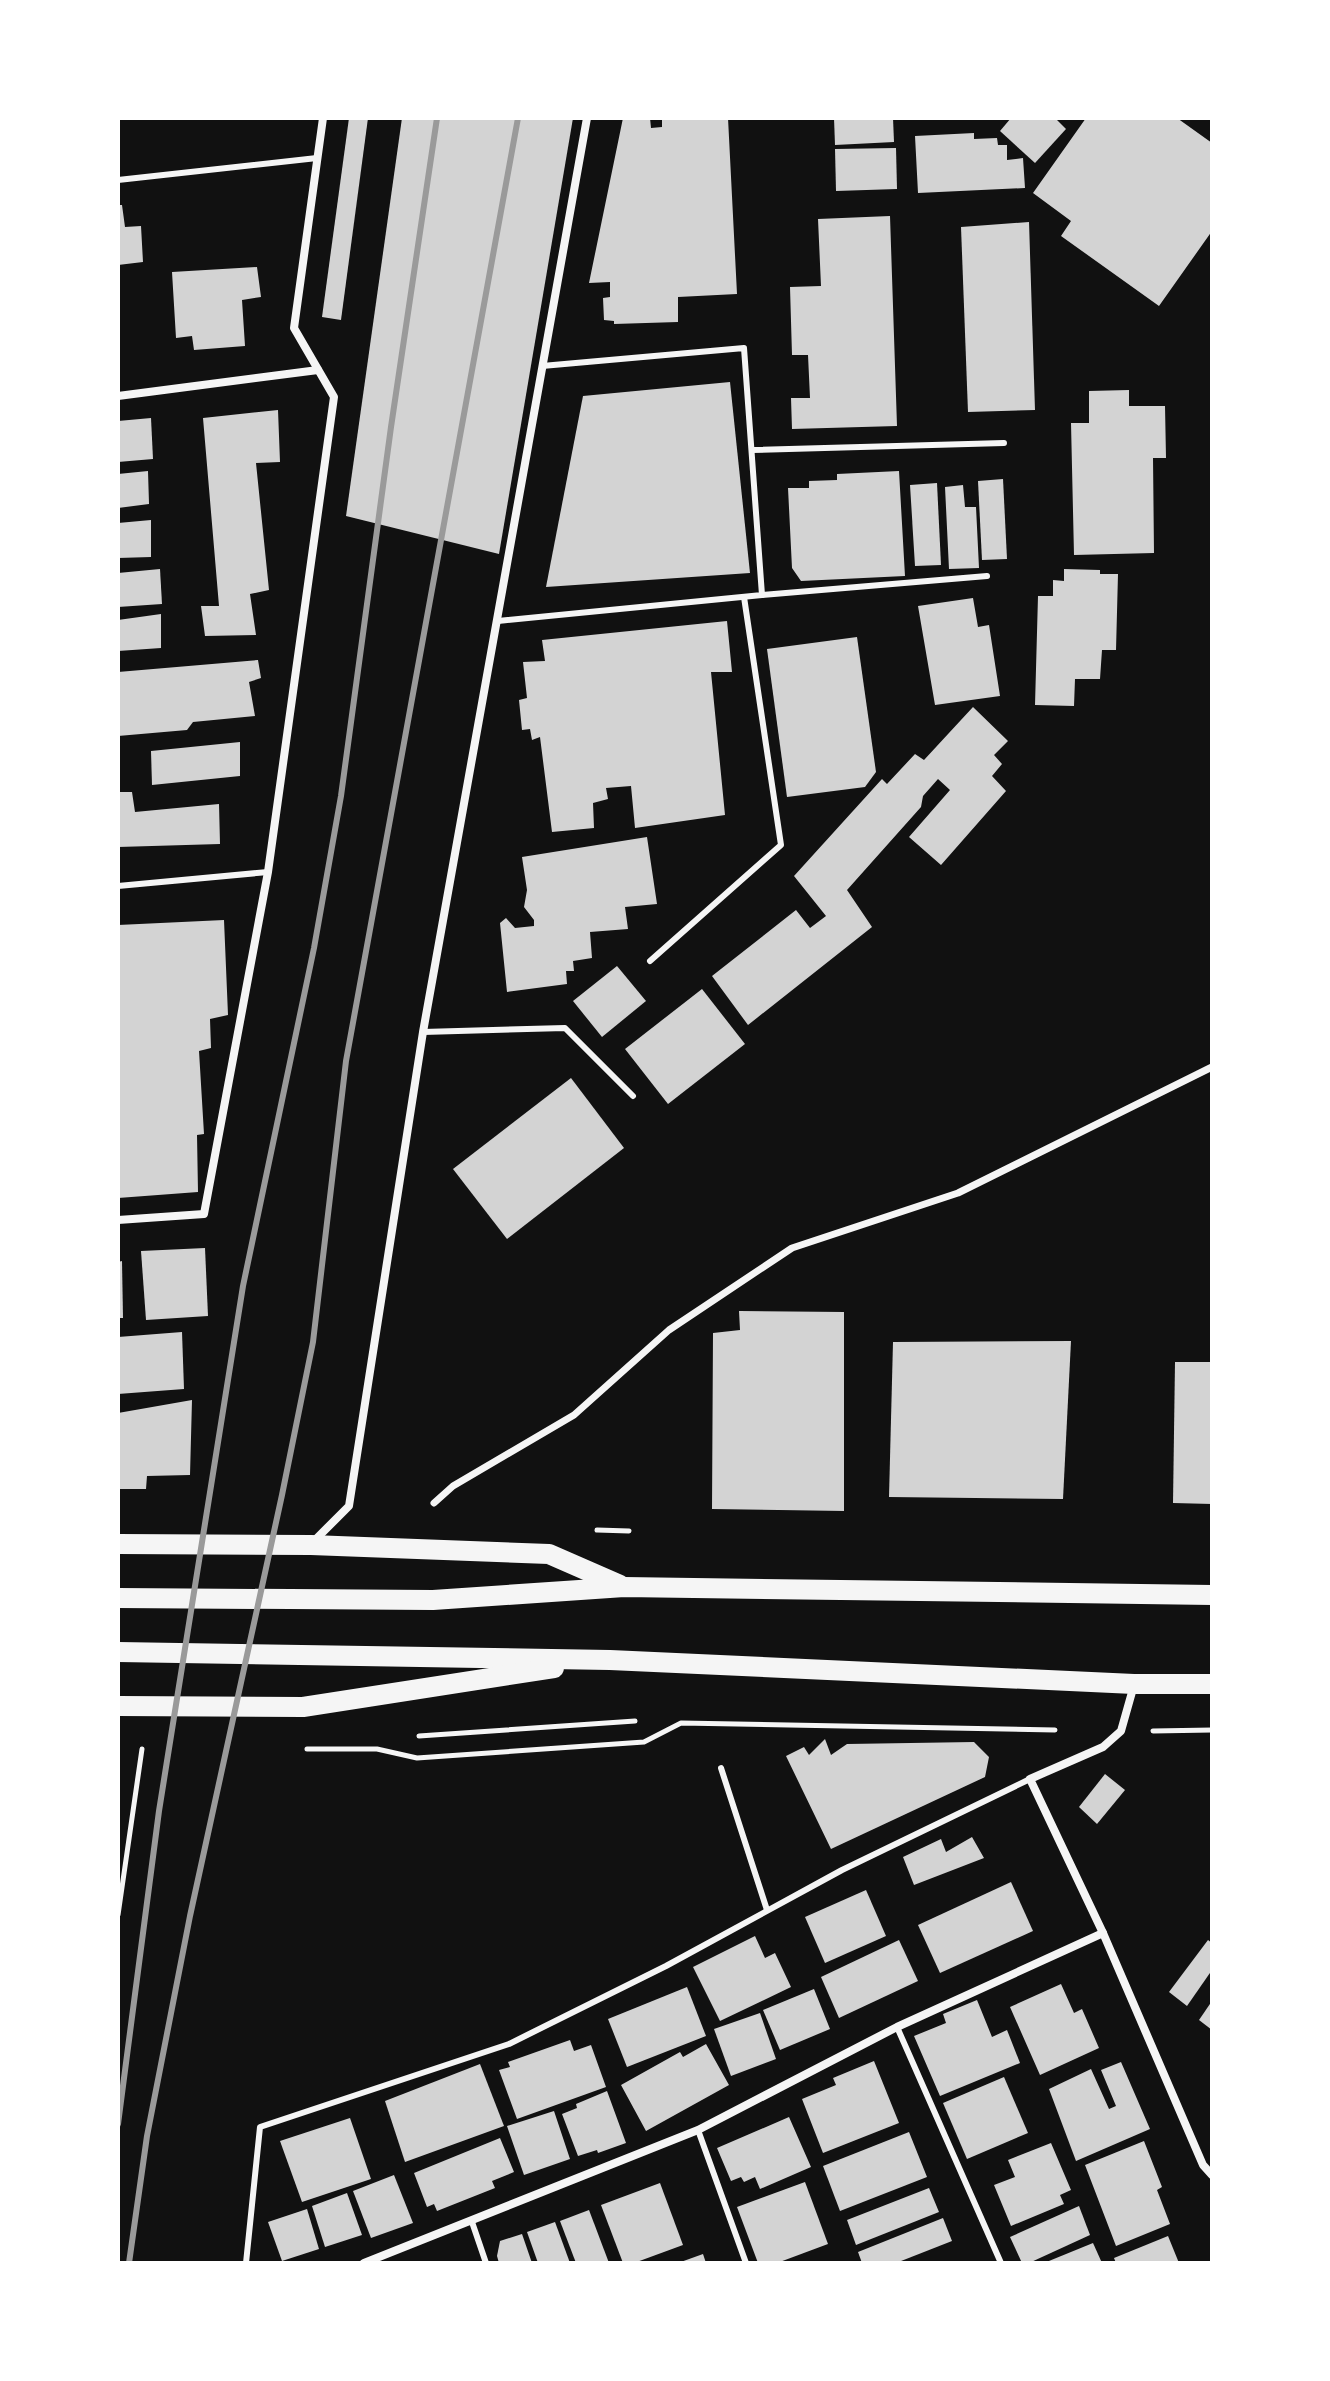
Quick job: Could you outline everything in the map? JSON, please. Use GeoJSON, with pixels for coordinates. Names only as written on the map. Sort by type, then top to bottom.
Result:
{"type":"FeatureCollection","features":[{"type":"Feature","properties":{"kind":"main road"},"geometry":{"type":"LineString","coordinates":[[118,1544],[311,1545],[549,1554],[624,1587]]}},
{"type":"Feature","properties":{"kind":"main road"},"geometry":{"type":"LineString","coordinates":[[118,1598],[433,1600],[624,1587],[1212,1595]]}},
{"type":"Feature","properties":{"kind":"main road"},"geometry":{"type":"LineString","coordinates":[[118,1652],[610,1660],[1134,1684],[1212,1684]]}},
{"type":"Feature","properties":{"kind":"main road"},"geometry":{"type":"LineString","coordinates":[[118,1706],[303,1707],[610,1660]]}},
{"type":"Feature","properties":{"kind":"street"},"geometry":{"type":"LineString","coordinates":[[118,1220],[204,1214],[268,872],[334,397],[294,328],[323,118]]}},
{"type":"Feature","properties":{"kind":"street"},"geometry":{"type":"LineString","coordinates":[[311,1545],[349,1506],[423,1032],[587,118]]}},
{"type":"Feature","properties":{"kind":"street"},"geometry":{"type":"LineString","coordinates":[[118,396],[318,370]]}},
{"type":"Feature","properties":{"kind":"street"},"geometry":{"type":"LineString","coordinates":[[434,1503],[453,1486],[574,1415],[669,1330],[792,1248],[958,1193],[1212,1067]]}},
{"type":"Feature","properties":{"kind":"street"},"geometry":{"type":"LineString","coordinates":[[1134,1684],[1121,1731],[1103,1747],[1030,1779],[1103,1933],[1203,2165],[1212,2175]]}},
{"type":"Feature","properties":{"kind":"street"},"geometry":{"type":"LineString","coordinates":[[364,2263],[698,2130],[897,2027],[1103,1933]]}},
{"type":"Feature","properties":{"kind":"lane"},"geometry":{"type":"LineString","coordinates":[[118,180],[317,158]]}},
{"type":"Feature","properties":{"kind":"lane"},"geometry":{"type":"LineString","coordinates":[[542,366],[744,348],[762,595]]}},
{"type":"Feature","properties":{"kind":"lane"},"geometry":{"type":"LineString","coordinates":[[752,450],[1004,443]]}},
{"type":"Feature","properties":{"kind":"lane"},"geometry":{"type":"LineString","coordinates":[[498,621],[987,576]]}},
{"type":"Feature","properties":{"kind":"lane"},"geometry":{"type":"LineString","coordinates":[[650,961],[781,845],[744,597]]}},
{"type":"Feature","properties":{"kind":"lane"},"geometry":{"type":"LineString","coordinates":[[118,886],[268,872]]}},
{"type":"Feature","properties":{"kind":"lane"},"geometry":{"type":"LineString","coordinates":[[423,1032],[565,1028],[633,1096]]}},
{"type":"Feature","properties":{"kind":"lane"},"geometry":{"type":"LineString","coordinates":[[721,1768],[767,1910]]}},
{"type":"Feature","properties":{"kind":"lane"},"geometry":{"type":"LineString","coordinates":[[246,2263],[260,2127],[509,2044],[666,1966],[842,1870],[1030,1779]]}},
{"type":"Feature","properties":{"kind":"lane"},"geometry":{"type":"LineString","coordinates":[[897,2027],[1001,2263]]}},
{"type":"Feature","properties":{"kind":"lane"},"geometry":{"type":"LineString","coordinates":[[698,2130],[746,2263]]}},
{"type":"Feature","properties":{"kind":"lane"},"geometry":{"type":"LineString","coordinates":[[472,2222],[486,2263]]}},
{"type":"Feature","properties":{"kind":"path"},"geometry":{"type":"LineString","coordinates":[[419,1736],[635,1721]]}},
{"type":"Feature","properties":{"kind":"path"},"geometry":{"type":"LineString","coordinates":[[298,1749],[377,1749],[417,1758],[432,1757],[644,1742],[681,1723],[1212,1730]]}},
{"type":"Feature","properties":{"kind":"path"},"geometry":{"type":"LineString","coordinates":[[118,1915],[142,1749],[130,1749]]}},
{"type":"Feature","properties":{"kind":"building"},"geometry":{"type":"Polygon","coordinates":[[[349,118],[368,118],[341,320],[322,317],[349,118]]]}},
{"type":"Feature","properties":{"kind":"building"},"geometry":{"type":"Polygon","coordinates":[[[402,118],[573,118],[499,554],[346,516],[402,118]]]}},
{"type":"Feature","properties":{"kind":"building"},"geometry":{"type":"Polygon","coordinates":[[[623,118],[650,118],[651,128],[662,127],[662,118],[728,118],[737,294],[678,297],[678,322],[614,324],[614,321],[604,320],[603,298],[610,297],[610,282],[589,283],[623,118]]]}},
{"type":"Feature","properties":{"kind":"building"},"geometry":{"type":"Polygon","coordinates":[[[834,118],[893,118],[894,142],[835,145],[834,118]]]}},
{"type":"Feature","properties":{"kind":"building"},"geometry":{"type":"Polygon","coordinates":[[[1011,118],[1055,118],[1066,129],[1035,163],[1000,131],[1011,118]]]}},
{"type":"Feature","properties":{"kind":"building"},"geometry":{"type":"Polygon","coordinates":[[[1086,118],[1177,118],[1212,143],[1212,231],[1159,306],[1061,236],[1071,221],[1033,193],[1086,118]]]}},
{"type":"Feature","properties":{"kind":"building"},"geometry":{"type":"Polygon","coordinates":[[[974,133],[974,139],[997,138],[998,145],[1007,145],[1007,160],[1023,158],[1025,188],[918,193],[915,136],[974,133]]]}},
{"type":"Feature","properties":{"kind":"building"},"geometry":{"type":"Polygon","coordinates":[[[896,148],[897,189],[836,191],[835,149],[896,148]]]}},
{"type":"Feature","properties":{"kind":"building"},"geometry":{"type":"Polygon","coordinates":[[[118,205],[122,205],[125,227],[141,226],[143,262],[118,265],[118,205]]]}},
{"type":"Feature","properties":{"kind":"building"},"geometry":{"type":"Polygon","coordinates":[[[890,216],[897,426],[792,429],[791,398],[810,398],[808,355],[792,355],[790,287],[821,286],[818,219],[890,216]]]}},
{"type":"Feature","properties":{"kind":"building"},"geometry":{"type":"Polygon","coordinates":[[[1029,222],[1035,410],[968,412],[961,227],[1029,222]]]}},
{"type":"Feature","properties":{"kind":"building"},"geometry":{"type":"Polygon","coordinates":[[[257,267],[261,297],[242,300],[245,346],[194,350],[192,336],[176,338],[172,272],[257,267]]]}},
{"type":"Feature","properties":{"kind":"building"},"geometry":{"type":"Polygon","coordinates":[[[730,382],[750,573],[546,587],[583,396],[730,382]]]}},
{"type":"Feature","properties":{"kind":"building"},"geometry":{"type":"Polygon","coordinates":[[[1129,390],[1129,406],[1165,406],[1166,458],[1153,458],[1154,553],[1074,555],[1071,423],[1089,423],[1089,391],[1129,390]]]}},
{"type":"Feature","properties":{"kind":"building"},"geometry":{"type":"Polygon","coordinates":[[[278,410],[280,462],[256,463],[269,590],[250,594],[256,635],[205,636],[201,606],[219,606],[203,418],[278,410]]]}},
{"type":"Feature","properties":{"kind":"building"},"geometry":{"type":"Polygon","coordinates":[[[151,418],[153,459],[118,462],[118,421],[151,418]]]}},
{"type":"Feature","properties":{"kind":"building"},"geometry":{"type":"Polygon","coordinates":[[[148,471],[149,504],[118,508],[118,474],[148,471]]]}},
{"type":"Feature","properties":{"kind":"building"},"geometry":{"type":"Polygon","coordinates":[[[899,471],[905,576],[801,581],[792,568],[788,488],[809,488],[809,481],[837,480],[837,474],[899,471]]]}},
{"type":"Feature","properties":{"kind":"building"},"geometry":{"type":"Polygon","coordinates":[[[1003,479],[1007,559],[982,560],[978,481],[1003,479]]]}},
{"type":"Feature","properties":{"kind":"building"},"geometry":{"type":"Polygon","coordinates":[[[937,483],[941,565],[915,566],[910,485],[937,483]]]}},
{"type":"Feature","properties":{"kind":"building"},"geometry":{"type":"Polygon","coordinates":[[[963,485],[965,507],[976,507],[979,568],[949,569],[945,487],[963,485]]]}},
{"type":"Feature","properties":{"kind":"building"},"geometry":{"type":"Polygon","coordinates":[[[151,520],[151,557],[118,558],[118,523],[151,520]]]}},
{"type":"Feature","properties":{"kind":"building"},"geometry":{"type":"Polygon","coordinates":[[[160,569],[162,604],[118,607],[118,573],[160,569]]]}},
{"type":"Feature","properties":{"kind":"building"},"geometry":{"type":"Polygon","coordinates":[[[1064,569],[1118,574],[1116,650],[1102,650],[1100,679],[1075,679],[1074,706],[1035,705],[1038,596],[1053,596],[1053,580],[1064,581],[1064,569]]]}},
{"type":"Feature","properties":{"kind":"building"},"geometry":{"type":"Polygon","coordinates":[[[973,598],[978,627],[989,625],[1000,696],[935,705],[918,606],[973,598]]]}},
{"type":"Feature","properties":{"kind":"building"},"geometry":{"type":"Polygon","coordinates":[[[161,614],[161,648],[118,651],[118,620],[161,614]]]}},
{"type":"Feature","properties":{"kind":"building"},"geometry":{"type":"Polygon","coordinates":[[[727,621],[732,672],[711,672],[725,815],[635,828],[631,786],[606,788],[608,799],[593,803],[594,828],[552,832],[540,737],[532,740],[530,729],[522,730],[519,700],[527,698],[523,662],[545,661],[542,640],[727,621]]]}},
{"type":"Feature","properties":{"kind":"building"},"geometry":{"type":"Polygon","coordinates":[[[857,637],[876,772],[865,787],[787,797],[767,649],[857,637]]]}},
{"type":"Feature","properties":{"kind":"building"},"geometry":{"type":"Polygon","coordinates":[[[258,660],[261,678],[249,682],[255,716],[193,722],[187,730],[118,736],[118,672],[258,660]]]}},
{"type":"Feature","properties":{"kind":"building"},"geometry":{"type":"Polygon","coordinates":[[[973,707],[1008,741],[994,755],[1002,764],[992,776],[1006,791],[941,865],[909,837],[950,790],[938,779],[923,796],[921,807],[847,890],[872,927],[748,1025],[712,976],[796,910],[810,928],[826,916],[794,876],[882,779],[887,784],[915,754],[924,760],[973,707]]]}},
{"type":"Feature","properties":{"kind":"building"},"geometry":{"type":"Polygon","coordinates":[[[240,742],[240,776],[152,785],[151,751],[240,742]]]}},
{"type":"Feature","properties":{"kind":"building"},"geometry":{"type":"Polygon","coordinates":[[[118,792],[132,792],[135,812],[219,804],[220,844],[118,847],[118,792]]]}},
{"type":"Feature","properties":{"kind":"building"},"geometry":{"type":"Polygon","coordinates":[[[647,837],[657,904],[625,907],[628,929],[590,932],[592,958],[573,961],[574,971],[566,971],[567,984],[507,992],[500,923],[506,918],[515,928],[534,926],[534,920],[524,907],[527,890],[522,857],[647,837]]]}},
{"type":"Feature","properties":{"kind":"building"},"geometry":{"type":"Polygon","coordinates":[[[224,920],[228,1015],[210,1019],[211,1048],[199,1051],[204,1134],[197,1135],[198,1192],[118,1198],[118,925],[224,920]]]}},
{"type":"Feature","properties":{"kind":"building"},"geometry":{"type":"Polygon","coordinates":[[[617,966],[646,1001],[602,1037],[573,1001],[617,966]]]}},
{"type":"Feature","properties":{"kind":"building"},"geometry":{"type":"Polygon","coordinates":[[[702,989],[745,1044],[668,1104],[625,1049],[702,989]]]}},
{"type":"Feature","properties":{"kind":"building"},"geometry":{"type":"Polygon","coordinates":[[[571,1078],[624,1148],[507,1239],[453,1169],[571,1078]]]}},
{"type":"Feature","properties":{"kind":"building"},"geometry":{"type":"Polygon","coordinates":[[[205,1248],[208,1316],[146,1320],[141,1251],[205,1248]]]}},
{"type":"Feature","properties":{"kind":"building"},"geometry":{"type":"Polygon","coordinates":[[[122,1261],[123,1318],[118,1318],[118,1262],[122,1261]]]}},
{"type":"Feature","properties":{"kind":"building"},"geometry":{"type":"Polygon","coordinates":[[[739,1311],[844,1312],[844,1511],[712,1509],[713,1333],[740,1330],[739,1311]]]}},
{"type":"Feature","properties":{"kind":"building"},"geometry":{"type":"Polygon","coordinates":[[[182,1332],[184,1389],[118,1394],[118,1337],[182,1332]]]}},
{"type":"Feature","properties":{"kind":"building"},"geometry":{"type":"Polygon","coordinates":[[[1071,1341],[1063,1499],[889,1497],[893,1342],[1071,1341]]]}},
{"type":"Feature","properties":{"kind":"building"},"geometry":{"type":"Polygon","coordinates":[[[1175,1362],[1212,1362],[1212,1504],[1173,1503],[1175,1362]]]}},
{"type":"Feature","properties":{"kind":"building"},"geometry":{"type":"Polygon","coordinates":[[[192,1400],[190,1475],[147,1476],[146,1489],[118,1489],[118,1413],[192,1400]]]}},
{"type":"Feature","properties":{"kind":"building"},"geometry":{"type":"Polygon","coordinates":[[[825,1739],[831,1755],[847,1744],[974,1742],[989,1757],[985,1777],[831,1849],[786,1756],[804,1747],[809,1755],[825,1739]]]}},
{"type":"Feature","properties":{"kind":"building"},"geometry":{"type":"Polygon","coordinates":[[[1105,1774],[1125,1790],[1097,1824],[1079,1807],[1105,1774]]]}},
{"type":"Feature","properties":{"kind":"building"},"geometry":{"type":"Polygon","coordinates":[[[972,1837],[984,1858],[914,1885],[903,1857],[941,1839],[946,1852],[972,1837]]]}},
{"type":"Feature","properties":{"kind":"building"},"geometry":{"type":"Polygon","coordinates":[[[1011,1882],[1033,1931],[940,1973],[918,1925],[1011,1882]]]}},
{"type":"Feature","properties":{"kind":"building"},"geometry":{"type":"Polygon","coordinates":[[[866,1890],[886,1936],[825,1963],[805,1917],[866,1890]]]}},
{"type":"Feature","properties":{"kind":"building"},"geometry":{"type":"Polygon","coordinates":[[[755,1936],[765,1958],[775,1953],[791,1987],[720,2021],[693,1967],[755,1936]]]}},
{"type":"Feature","properties":{"kind":"building"},"geometry":{"type":"Polygon","coordinates":[[[899,1940],[918,1981],[839,2018],[821,1977],[899,1940]]]}},
{"type":"Feature","properties":{"kind":"building"},"geometry":{"type":"Polygon","coordinates":[[[1208,1940],[1212,1943],[1212,1970],[1187,2006],[1169,1992],[1208,1940]]]}},
{"type":"Feature","properties":{"kind":"building"},"geometry":{"type":"Polygon","coordinates":[[[1061,1984],[1074,2013],[1082,2009],[1099,2048],[1040,2075],[1010,2007],[1061,1984]]]}},
{"type":"Feature","properties":{"kind":"building"},"geometry":{"type":"Polygon","coordinates":[[[687,1987],[706,2036],[627,2067],[608,2019],[687,1987]]]}},
{"type":"Feature","properties":{"kind":"building"},"geometry":{"type":"Polygon","coordinates":[[[814,1989],[830,2029],[780,2050],[763,2010],[814,1989]]]}},
{"type":"Feature","properties":{"kind":"building"},"geometry":{"type":"Polygon","coordinates":[[[977,2000],[992,2037],[1007,2030],[1020,2063],[940,2096],[914,2036],[946,2023],[943,2014],[977,2000]]]}},
{"type":"Feature","properties":{"kind":"building"},"geometry":{"type":"Polygon","coordinates":[[[1212,2001],[1212,2030],[1199,2020],[1212,2001]]]}},
{"type":"Feature","properties":{"kind":"building"},"geometry":{"type":"Polygon","coordinates":[[[760,2013],[776,2059],[731,2076],[714,2029],[760,2013]]]}},
{"type":"Feature","properties":{"kind":"building"},"geometry":{"type":"Polygon","coordinates":[[[570,2040],[574,2051],[591,2045],[606,2087],[517,2119],[499,2070],[510,2067],[508,2062],[570,2040]]]}},
{"type":"Feature","properties":{"kind":"building"},"geometry":{"type":"Polygon","coordinates":[[[706,2044],[729,2085],[646,2131],[621,2085],[680,2052],[683,2057],[706,2044]]]}},
{"type":"Feature","properties":{"kind":"building"},"geometry":{"type":"Polygon","coordinates":[[[874,2061],[899,2123],[823,2153],[802,2099],[836,2085],[833,2078],[874,2061]]]}},
{"type":"Feature","properties":{"kind":"building"},"geometry":{"type":"Polygon","coordinates":[[[1121,2062],[1150,2129],[1076,2161],[1049,2089],[1091,2069],[1109,2109],[1116,2106],[1101,2070],[1121,2062]]]}},
{"type":"Feature","properties":{"kind":"building"},"geometry":{"type":"Polygon","coordinates":[[[480,2064],[504,2126],[405,2162],[385,2101],[480,2064]]]}},
{"type":"Feature","properties":{"kind":"building"},"geometry":{"type":"Polygon","coordinates":[[[1004,2077],[1028,2133],[967,2159],[943,2103],[1004,2077]]]}},
{"type":"Feature","properties":{"kind":"building"},"geometry":{"type":"Polygon","coordinates":[[[607,2091],[626,2143],[578,2156],[562,2114],[577,2108],[576,2104],[607,2091]]]}},
{"type":"Feature","properties":{"kind":"building"},"geometry":{"type":"Polygon","coordinates":[[[554,2111],[570,2159],[524,2175],[507,2126],[554,2111]]]}},
{"type":"Feature","properties":{"kind":"building"},"geometry":{"type":"Polygon","coordinates":[[[789,2117],[811,2167],[760,2189],[755,2177],[744,2182],[741,2177],[731,2181],[717,2148],[789,2117]]]}},
{"type":"Feature","properties":{"kind":"building"},"geometry":{"type":"Polygon","coordinates":[[[350,2118],[371,2179],[302,2202],[280,2141],[350,2118]]]}},
{"type":"Feature","properties":{"kind":"building"},"geometry":{"type":"Polygon","coordinates":[[[909,2132],[927,2177],[840,2211],[823,2166],[909,2132]]]}},
{"type":"Feature","properties":{"kind":"building"},"geometry":{"type":"Polygon","coordinates":[[[500,2138],[514,2172],[492,2181],[495,2188],[437,2211],[434,2204],[427,2207],[414,2173],[500,2138]]]}},
{"type":"Feature","properties":{"kind":"building"},"geometry":{"type":"Polygon","coordinates":[[[1144,2141],[1162,2187],[1157,2190],[1170,2224],[1116,2246],[1085,2165],[1144,2141]]]}},
{"type":"Feature","properties":{"kind":"building"},"geometry":{"type":"Polygon","coordinates":[[[1051,2143],[1071,2190],[1060,2195],[1064,2204],[1011,2226],[994,2185],[1015,2177],[1008,2160],[1051,2143]]]}},
{"type":"Feature","properties":{"kind":"building"},"geometry":{"type":"Polygon","coordinates":[[[394,2175],[413,2223],[371,2238],[353,2191],[394,2175]]]}},
{"type":"Feature","properties":{"kind":"building"},"geometry":{"type":"Polygon","coordinates":[[[805,2182],[828,2244],[777,2263],[758,2263],[737,2207],[805,2182]]]}},
{"type":"Feature","properties":{"kind":"building"},"geometry":{"type":"Polygon","coordinates":[[[660,2183],[683,2245],[634,2263],[623,2263],[601,2205],[660,2183]]]}},
{"type":"Feature","properties":{"kind":"building"},"geometry":{"type":"Polygon","coordinates":[[[929,2188],[939,2212],[856,2245],[847,2220],[929,2188]]]}},
{"type":"Feature","properties":{"kind":"building"},"geometry":{"type":"Polygon","coordinates":[[[347,2193],[362,2235],[325,2247],[312,2206],[347,2193]]]}},
{"type":"Feature","properties":{"kind":"building"},"geometry":{"type":"Polygon","coordinates":[[[1079,2206],[1090,2235],[1029,2263],[1022,2263],[1010,2237],[1079,2206]]]}},
{"type":"Feature","properties":{"kind":"building"},"geometry":{"type":"Polygon","coordinates":[[[307,2209],[319,2249],[282,2261],[268,2222],[307,2209]]]}},
{"type":"Feature","properties":{"kind":"building"},"geometry":{"type":"Polygon","coordinates":[[[589,2210],[609,2263],[576,2263],[560,2221],[589,2210]]]}},
{"type":"Feature","properties":{"kind":"building"},"geometry":{"type":"Polygon","coordinates":[[[943,2218],[952,2241],[896,2263],[862,2263],[858,2252],[943,2218]]]}},
{"type":"Feature","properties":{"kind":"building"},"geometry":{"type":"Polygon","coordinates":[[[555,2222],[570,2263],[538,2263],[527,2232],[555,2222]]]}},
{"type":"Feature","properties":{"kind":"building"},"geometry":{"type":"Polygon","coordinates":[[[522,2234],[532,2263],[499,2263],[500,2241],[522,2234]]]}},
{"type":"Feature","properties":{"kind":"building"},"geometry":{"type":"Polygon","coordinates":[[[1168,2236],[1179,2263],[1116,2263],[1114,2258],[1168,2236]]]}},
{"type":"Feature","properties":{"kind":"building"},"geometry":{"type":"Polygon","coordinates":[[[1093,2243],[1102,2263],[1044,2263],[1093,2243]]]}},
{"type":"Feature","properties":{"kind":"building"},"geometry":{"type":"Polygon","coordinates":[[[703,2254],[706,2263],[678,2263],[703,2254]]]}},
{"type":"Feature","properties":{"kind":"railway"},"geometry":{"type":"LineString","coordinates":[[118,2124],[159,1811],[243,1286],[314,948],[341,796],[437,118]]}},
{"type":"Feature","properties":{"kind":"railway"},"geometry":{"type":"LineString","coordinates":[[129,2263],[147,2136],[190,1916],[313,1342],[346,1061],[518,118]]}}]}
